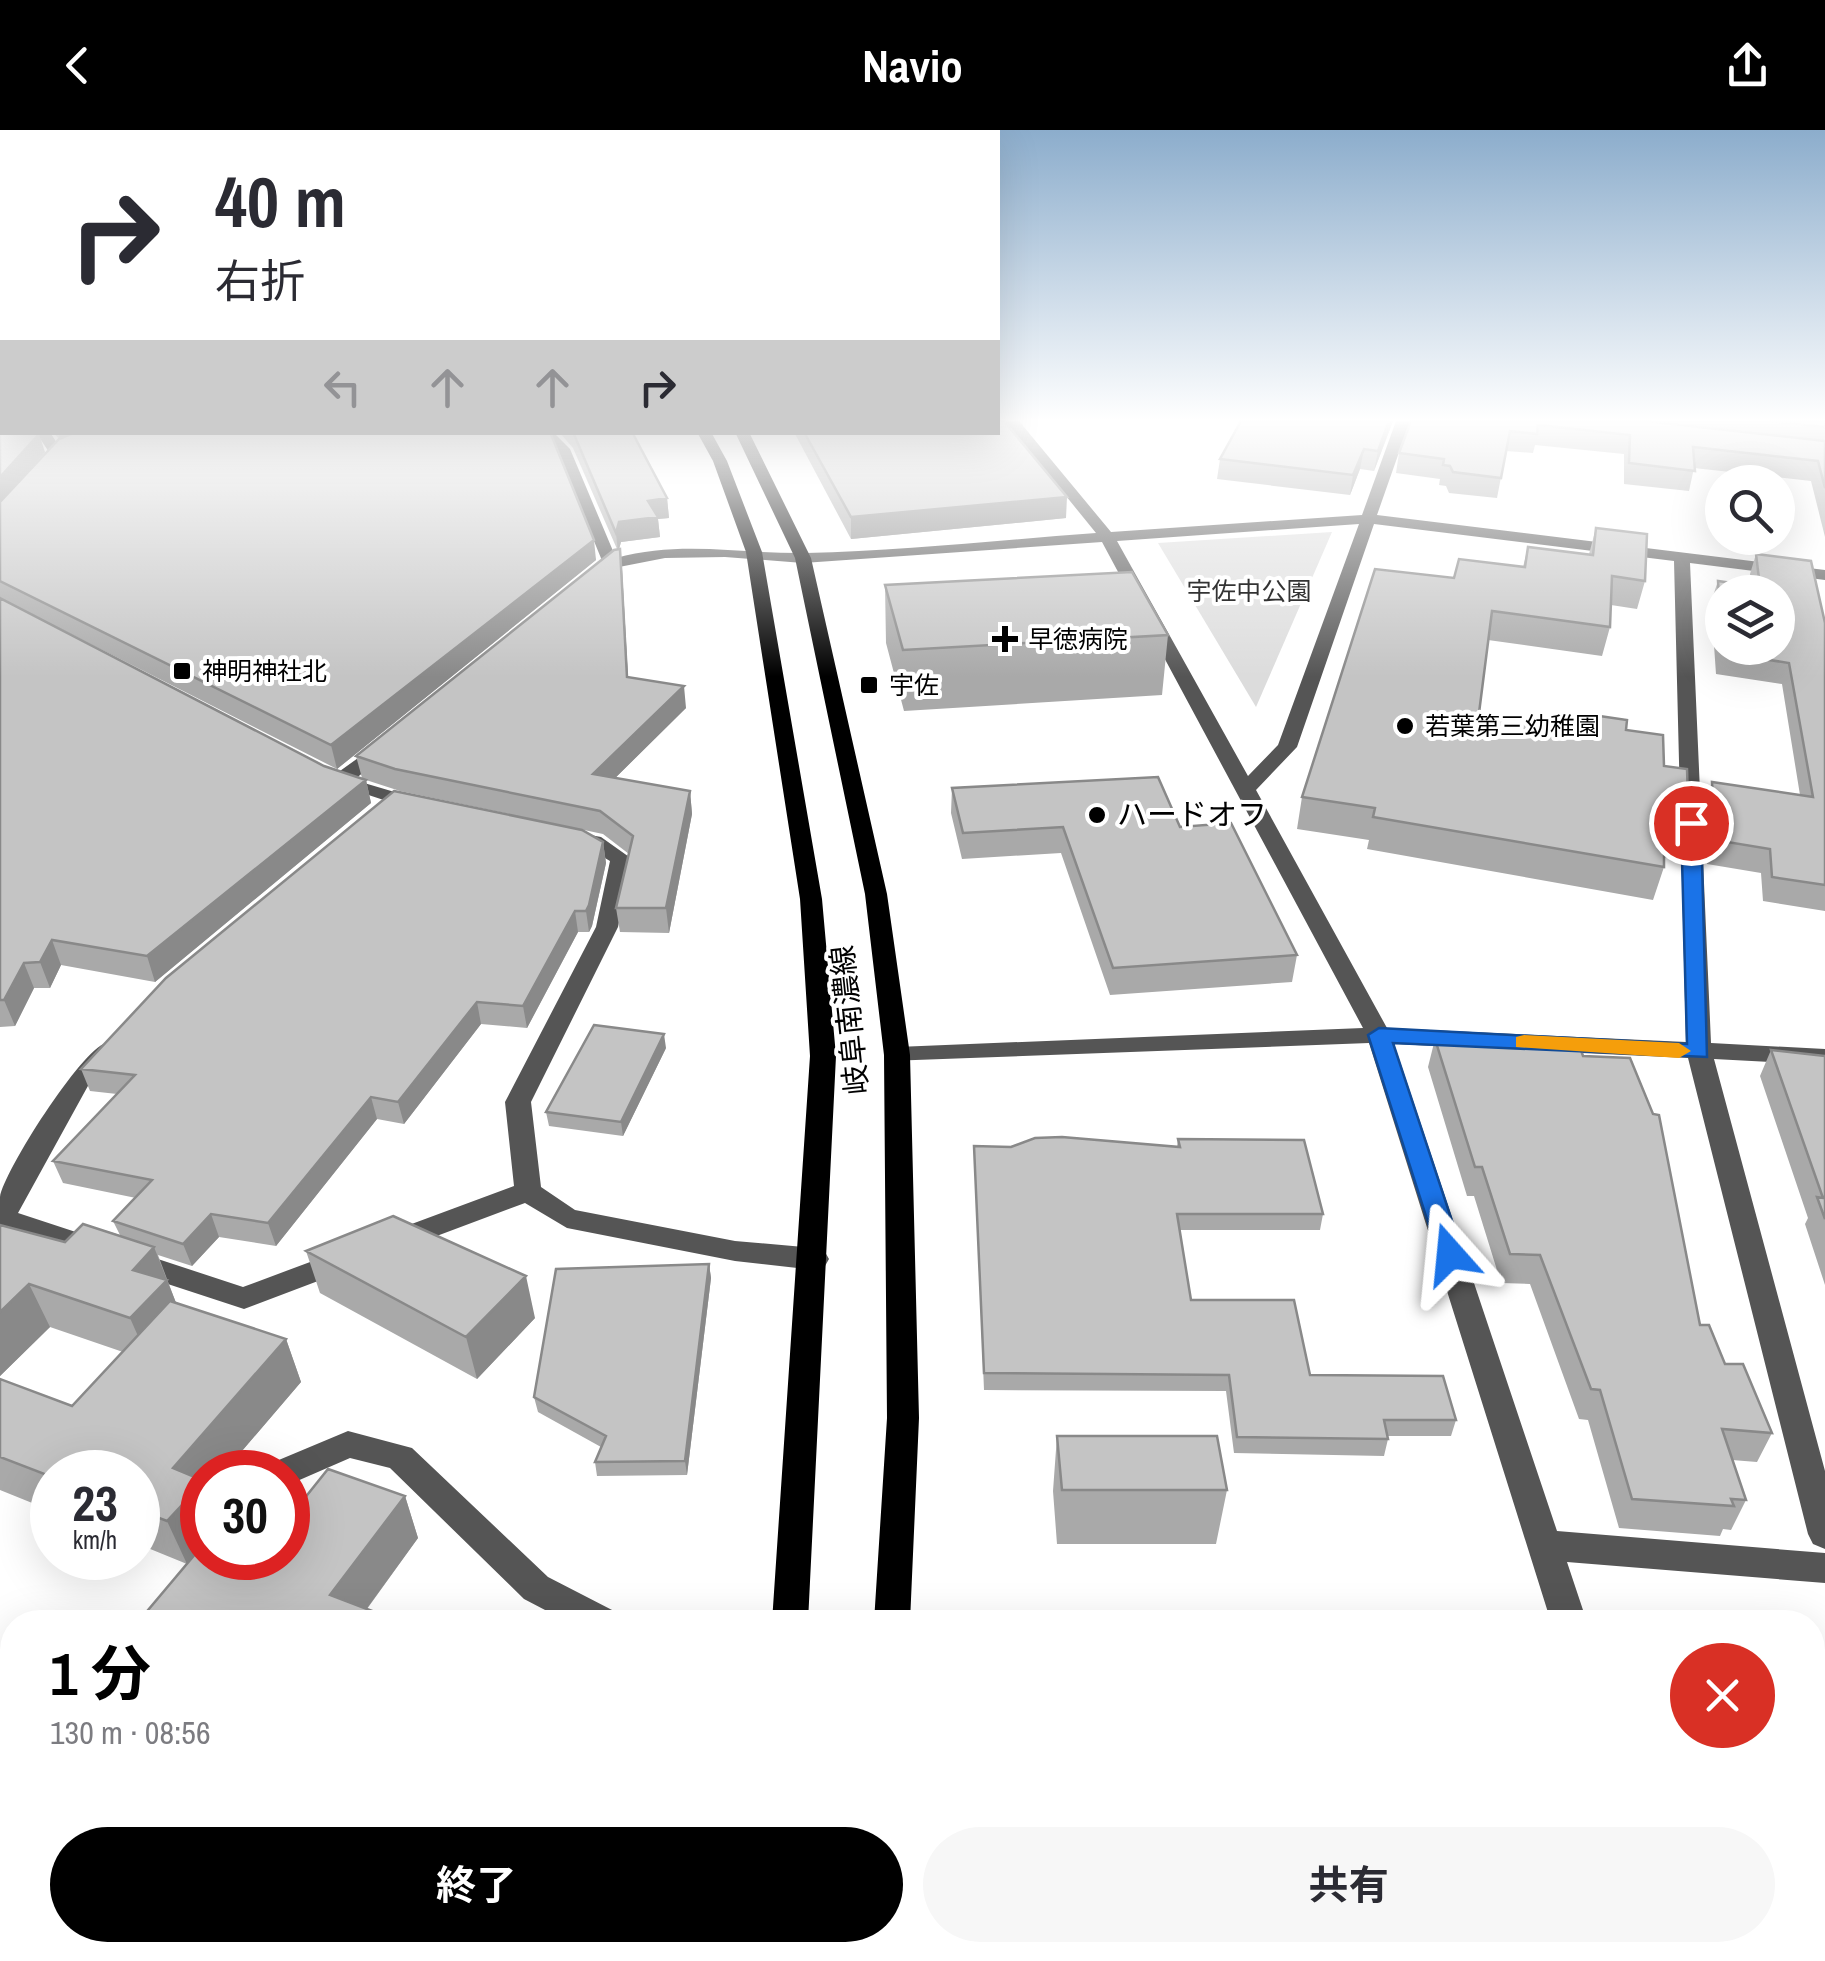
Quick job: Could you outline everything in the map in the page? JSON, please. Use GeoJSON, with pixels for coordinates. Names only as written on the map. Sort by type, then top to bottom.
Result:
{"type":"FeatureCollection","features":[{"type":"Feature","properties":{"kind":"main road","name":"岐阜南濃線"},"geometry":{"type":"LineString","coordinates":[[737,506],[754,552],[812,898],[823,1056],[815,1259],[791,1610]]}},
{"type":"Feature","properties":{"kind":"main road","name":"岐阜南濃線"},"geometry":{"type":"LineString","coordinates":[[778,506],[803,558],[876,894],[897,1054],[903,1418],[893,1610]]}},
{"type":"Feature","properties":{"kind":"street"},"geometry":{"type":"LineString","coordinates":[[587,506],[610,562]]}},
{"type":"Feature","properties":{"kind":"street"},"geometry":{"type":"LineString","coordinates":[[1082,506],[1108,538],[1379,1035],[1565,1610]]}},
{"type":"Feature","properties":{"kind":"street"},"geometry":{"type":"LineString","coordinates":[[1244,791],[1287,748],[1372,506]]}},
{"type":"Feature","properties":{"kind":"street"},"geometry":{"type":"LineString","coordinates":[[580,586],[610,562],[725,550],[803,558],[1368,519],[1825,574]]}},
{"type":"Feature","properties":{"kind":"street"},"geometry":{"type":"LineString","coordinates":[[1682,557],[1699,1052],[1825,1534]]}},
{"type":"Feature","properties":{"kind":"street"},"geometry":{"type":"LineString","coordinates":[[400,733],[331,778],[386,806],[448,812]]}},
{"type":"Feature","properties":{"kind":"street"},"geometry":{"type":"LineString","coordinates":[[557,835],[593,842],[621,858],[607,928],[518,1102],[528,1191],[567,1218],[735,1251],[815,1259]]}},
{"type":"Feature","properties":{"kind":"street"},"geometry":{"type":"LineString","coordinates":[[127,1029],[80,1079],[1,1219],[244,1298],[528,1191]]}},
{"type":"Feature","properties":{"kind":"street"},"geometry":{"type":"LineString","coordinates":[[897,1054],[1379,1035],[1825,1057]]}},
{"type":"Feature","properties":{"kind":"street"},"geometry":{"type":"LineString","coordinates":[[310,1461],[348,1444],[400,1457],[536,1588],[578,1610]]}},
{"type":"Feature","properties":{"kind":"street"},"geometry":{"type":"LineString","coordinates":[[1544,1545],[1825,1568]]}},
{"type":"Feature","properties":{"kind":"green space","name":"宇佐中公園"},"geometry":{"type":"Polygon","coordinates":[[[1332,532],[1256,707],[1158,543],[1332,532]]]}},
{"type":"Feature","properties":{"kind":"building"},"geometry":{"type":"Polygon","coordinates":[[[0,506],[580,506],[594,540],[331,745],[0,581],[0,506]]]}},
{"type":"Feature","properties":{"kind":"building"},"geometry":{"type":"Polygon","coordinates":[[[605,506],[651,506],[658,517],[619,522],[616,533],[605,506]]]}},
{"type":"Feature","properties":{"kind":"building"},"geometry":{"type":"Polygon","coordinates":[[[845,506],[965,506],[851,517],[845,506]]]}},
{"type":"Feature","properties":{"kind":"building"},"geometry":{"type":"Polygon","coordinates":[[[1596,528],[1647,534],[1645,581],[1612,576],[1610,627],[1492,611],[1479,713],[1578,728],[1579,713],[1627,720],[1626,730],[1663,735],[1664,766],[1687,769],[1689,827],[1669,824],[1669,830],[1664,830],[1664,867],[1373,817],[1375,808],[1302,797],[1375,569],[1454,578],[1459,559],[1525,567],[1528,547],[1593,555],[1596,528]]]}},
{"type":"Feature","properties":{"kind":"building"},"geometry":{"type":"Polygon","coordinates":[[[620,549],[627,677],[684,686],[593,774],[690,791],[666,908],[616,908],[633,836],[600,811],[395,769],[356,756],[620,549]]]}},
{"type":"Feature","properties":{"kind":"building"},"geometry":{"type":"Polygon","coordinates":[[[1756,555],[1811,561],[1825,623],[1825,885],[1772,877],[1770,849],[1715,840],[1712,782],[1813,797],[1789,665],[1795,665],[1795,575],[1759,575],[1756,555]]]}},
{"type":"Feature","properties":{"kind":"building"},"geometry":{"type":"Polygon","coordinates":[[[1132,572],[1168,635],[903,650],[885,585],[1132,572]]]}},
{"type":"Feature","properties":{"kind":"building"},"geometry":{"type":"Polygon","coordinates":[[[0,598],[324,766],[366,780],[147,956],[52,940],[40,962],[24,963],[4,1000],[0,1000],[0,598]]]}},
{"type":"Feature","properties":{"kind":"building"},"geometry":{"type":"Polygon","coordinates":[[[1158,777],[1180,827],[1231,823],[1297,955],[1113,968],[1063,827],[963,833],[952,788],[1158,777]]]}},
{"type":"Feature","properties":{"kind":"building"},"geometry":{"type":"Polygon","coordinates":[[[394,791],[582,830],[603,842],[586,911],[575,911],[523,1006],[477,1002],[398,1102],[371,1097],[268,1223],[211,1214],[183,1244],[113,1221],[152,1180],[53,1161],[135,1075],[81,1069],[166,978],[394,791]]]}},
{"type":"Feature","properties":{"kind":"building"},"geometry":{"type":"Polygon","coordinates":[[[594,1025],[664,1034],[621,1122],[546,1112],[594,1025]]]}},
{"type":"Feature","properties":{"kind":"building"},"geometry":{"type":"Polygon","coordinates":[[[1435,1039],[1541,1044],[1543,1048],[1581,1050],[1583,1056],[1630,1058],[1653,1114],[1659,1115],[1700,1325],[1709,1325],[1725,1364],[1743,1364],[1772,1433],[1722,1429],[1746,1500],[1731,1499],[1734,1506],[1632,1499],[1600,1390],[1591,1389],[1540,1255],[1510,1254],[1482,1167],[1475,1167],[1435,1039]]]}},
{"type":"Feature","properties":{"kind":"building"},"geometry":{"type":"Polygon","coordinates":[[[1771,1050],[1825,1056],[1825,1219],[1817,1197],[1823,1198],[1771,1050]]]}},
{"type":"Feature","properties":{"kind":"building"},"geometry":{"type":"Polygon","coordinates":[[[1035,1138],[1180,1147],[1178,1139],[1304,1140],[1323,1214],[1177,1214],[1191,1300],[1294,1300],[1310,1375],[1443,1376],[1456,1420],[1384,1420],[1388,1439],[1237,1437],[1229,1375],[984,1373],[974,1146],[1011,1147],[1035,1138]]]}},
{"type":"Feature","properties":{"kind":"building"},"geometry":{"type":"Polygon","coordinates":[[[393,1216],[526,1276],[466,1337],[306,1251],[393,1216]]]}},
{"type":"Feature","properties":{"kind":"building"},"geometry":{"type":"Polygon","coordinates":[[[83,1224],[154,1247],[133,1270],[167,1280],[130,1318],[29,1284],[0,1312],[0,1225],[65,1242],[83,1224]]]}},
{"type":"Feature","properties":{"kind":"building"},"geometry":{"type":"Polygon","coordinates":[[[709,1264],[685,1461],[595,1462],[606,1436],[534,1397],[556,1269],[709,1264]]]}},
{"type":"Feature","properties":{"kind":"building"},"geometry":{"type":"Polygon","coordinates":[[[170,1301],[286,1339],[189,1450],[180,1450],[180,1460],[173,1468],[180,1471],[180,1507],[167,1521],[160,1518],[160,1450],[30,1450],[30,1469],[0,1457],[0,1379],[72,1406],[170,1301]]]}},
{"type":"Feature","properties":{"kind":"building"},"geometry":{"type":"Polygon","coordinates":[[[1057,1436],[1217,1436],[1227,1490],[1062,1490],[1057,1436]]]}},
{"type":"Feature","properties":{"kind":"building"},"geometry":{"type":"Polygon","coordinates":[[[328,1469],[405,1496],[330,1595],[369,1610],[148,1610],[180,1572],[180,1580],[310,1580],[310,1492],[328,1469]]]}},
{"type":"Feature","properties":{"kind":"slow traffic"},"geometry":{"type":"LineString","coordinates":[[1524,1042],[1679,1051]]}},
{"type":"Feature","properties":{"kind":"place","name":"早徳病院"},"geometry":{"type":"Point","coordinates":[1005,639]}},
{"type":"Feature","properties":{"kind":"place","name":"神明神社北"},"geometry":{"type":"Point","coordinates":[182,671]}},
{"type":"Feature","properties":{"kind":"place","name":"宇佐"},"geometry":{"type":"Point","coordinates":[869,685]}},
{"type":"Feature","properties":{"kind":"place","name":"若葉第三幼稚園"},"geometry":{"type":"Point","coordinates":[1405,726]}},
{"type":"Feature","properties":{"kind":"place","name":"ハードオフ"},"geometry":{"type":"Point","coordinates":[1097,815]}},
{"type":"Feature","properties":{"kind":"route"},"geometry":{"type":"LineString","coordinates":[[1450,1254],[1379,1035],[1699,1052],[1691,823]]}}]}
